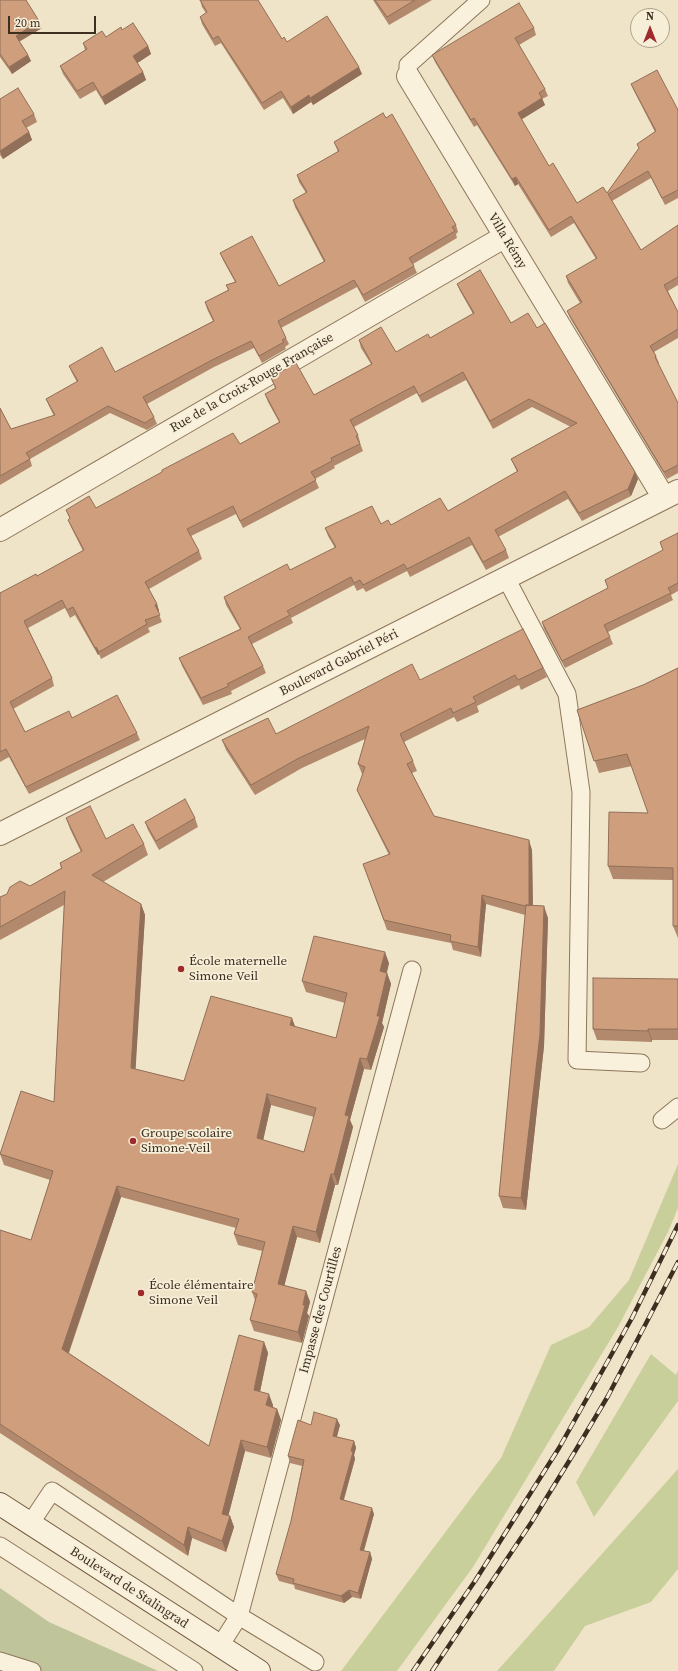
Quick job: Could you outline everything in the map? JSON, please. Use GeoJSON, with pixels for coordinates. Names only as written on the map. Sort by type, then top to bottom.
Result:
{"type":"FeatureCollection","features":[{"type":"Feature","properties":{"kind":"street","name":"Villa Rémy"},"geometry":{"type":"LineString","coordinates":[[408,76],[504,237],[671,495]]}},
{"type":"Feature","properties":{"kind":"street","name":"Rue de la Croix-Rouge Française"},"geometry":{"type":"LineString","coordinates":[[0,530],[504,237]]}},
{"type":"Feature","properties":{"kind":"street","name":"Boulevard Gabriel Péri"},"geometry":{"type":"LineString","coordinates":[[0,834],[671,495]]}},
{"type":"Feature","properties":{"kind":"street","name":"Boulevard de Stalingrad"},"geometry":{"type":"LineString","coordinates":[[0,1504],[259,1671]]}},
{"type":"Feature","properties":{"kind":"lane","name":"Villa Rémy"},"geometry":{"type":"LineString","coordinates":[[408,76],[408,65],[481,0]]}},
{"type":"Feature","properties":{"kind":"lane"},"geometry":{"type":"LineString","coordinates":[[506,578],[567,694],[581,792],[577,1060],[641,1063]]}},
{"type":"Feature","properties":{"kind":"lane","name":"Impasse des Courtilles"},"geometry":{"type":"LineString","coordinates":[[220,1646],[239,1616],[412,970]]}},
{"type":"Feature","properties":{"kind":"lane"},"geometry":{"type":"LineString","coordinates":[[662,1120],[678,1107]]}},
{"type":"Feature","properties":{"kind":"lane"},"geometry":{"type":"LineString","coordinates":[[30,1524],[52,1491],[239,1616],[315,1662]]}},
{"type":"Feature","properties":{"kind":"lane"},"geometry":{"type":"LineString","coordinates":[[0,1546],[194,1671]]}},
{"type":"Feature","properties":{"kind":"lane"},"geometry":{"type":"LineString","coordinates":[[0,1661],[32,1671]]}},
{"type":"Feature","properties":{"kind":"green space"},"geometry":{"type":"Polygon","coordinates":[[[678,1164],[678,1208],[668,1232],[618,1327],[473,1567],[397,1671],[341,1671],[501,1458],[551,1345],[589,1327],[629,1280],[678,1164]]]}},
{"type":"Feature","properties":{"kind":"green space"},"geometry":{"type":"Polygon","coordinates":[[[651,1354],[676,1375],[678,1370],[678,1401],[594,1517],[576,1482],[651,1354]]]}},
{"type":"Feature","properties":{"kind":"green space"},"geometry":{"type":"Polygon","coordinates":[[[678,1469],[678,1569],[651,1602],[585,1626],[554,1671],[497,1671],[678,1469]]]}},
{"type":"Feature","properties":{"kind":"green space"},"geometry":{"type":"Polygon","coordinates":[[[0,1588],[49,1622],[158,1671],[0,1671],[0,1588]]]}},
{"type":"Feature","properties":{"kind":"building"},"geometry":{"type":"Polygon","coordinates":[[[0,0],[26,0],[39,21],[16,36],[28,55],[9,67],[0,54],[0,0]]]}},
{"type":"Feature","properties":{"kind":"building"},"geometry":{"type":"Polygon","coordinates":[[[200,0],[258,0],[282,39],[284,37],[287,42],[327,16],[359,67],[310,98],[309,95],[291,107],[281,91],[262,103],[218,36],[213,39],[200,17],[207,12],[200,0]]]}},
{"type":"Feature","properties":{"kind":"building"},"geometry":{"type":"Polygon","coordinates":[[[375,0],[415,0],[387,17],[375,0]]]}},
{"type":"Feature","properties":{"kind":"building"},"geometry":{"type":"Polygon","coordinates":[[[519,3],[534,28],[515,38],[545,89],[539,93],[542,98],[518,113],[549,166],[553,163],[577,203],[603,187],[607,193],[639,148],[637,144],[656,131],[631,84],[657,70],[678,110],[678,190],[662,198],[648,171],[608,194],[641,250],[678,225],[678,277],[664,285],[678,312],[678,329],[650,346],[678,403],[678,465],[664,472],[567,311],[582,302],[566,276],[597,258],[571,216],[549,230],[516,177],[512,179],[474,118],[471,120],[432,55],[519,3]]]}},
{"type":"Feature","properties":{"kind":"building"},"geometry":{"type":"Polygon","coordinates":[[[133,23],[148,46],[133,56],[143,72],[102,97],[93,82],[77,91],[60,66],[87,49],[83,43],[102,31],[106,37],[121,27],[122,30],[133,23]]]}},
{"type":"Feature","properties":{"kind":"building"},"geometry":{"type":"Polygon","coordinates":[[[18,88],[34,114],[22,121],[29,132],[0,151],[0,99],[18,88]]]}},
{"type":"Feature","properties":{"kind":"building"},"geometry":{"type":"Polygon","coordinates":[[[383,113],[386,118],[392,114],[456,225],[452,227],[455,231],[409,258],[414,266],[363,295],[354,280],[278,321],[286,338],[282,340],[284,342],[259,356],[251,341],[143,397],[154,417],[145,423],[108,406],[26,453],[30,459],[0,476],[0,408],[11,429],[55,415],[46,399],[78,381],[69,366],[102,347],[115,372],[214,321],[205,302],[229,290],[226,285],[236,282],[220,253],[252,236],[279,286],[325,261],[293,200],[307,192],[297,175],[339,151],[334,142],[383,113]]]}},
{"type":"Feature","properties":{"kind":"building"},"geometry":{"type":"Polygon","coordinates":[[[480,270],[511,323],[528,313],[537,328],[545,323],[635,472],[628,489],[579,513],[565,491],[495,530],[506,550],[483,562],[469,537],[407,569],[404,564],[363,585],[360,580],[354,583],[351,577],[287,611],[290,615],[248,637],[263,666],[227,684],[229,686],[201,698],[179,658],[241,629],[224,597],[287,564],[290,570],[336,547],[325,528],[372,506],[381,524],[388,520],[391,525],[440,498],[448,511],[518,471],[511,459],[577,423],[529,399],[490,421],[463,372],[419,396],[414,386],[350,420],[358,435],[356,436],[360,444],[331,458],[332,461],[311,472],[316,480],[240,521],[233,506],[187,529],[199,551],[145,582],[157,604],[155,605],[160,615],[145,620],[147,624],[99,652],[96,647],[95,648],[73,607],[67,610],[62,600],[24,621],[52,678],[10,702],[25,732],[69,711],[72,718],[117,695],[137,733],[26,787],[6,749],[0,752],[0,593],[36,574],[37,576],[84,550],[68,520],[70,518],[66,510],[89,496],[96,508],[162,472],[162,470],[233,433],[240,444],[280,422],[265,394],[276,388],[271,378],[296,363],[314,395],[372,364],[359,340],[381,327],[396,352],[428,334],[430,338],[474,313],[457,284],[480,270]]]}},
{"type":"Feature","properties":{"kind":"building"},"geometry":{"type":"Polygon","coordinates":[[[678,533],[678,583],[668,588],[671,593],[604,625],[610,637],[562,661],[542,622],[608,588],[605,580],[663,550],[660,542],[678,533]]]}},
{"type":"Feature","properties":{"kind":"building"},"geometry":{"type":"Polygon","coordinates":[[[523,629],[543,668],[518,680],[515,675],[473,697],[476,702],[453,713],[451,708],[400,734],[413,761],[407,764],[434,816],[529,840],[529,906],[482,895],[478,947],[450,941],[451,935],[384,920],[363,864],[390,854],[357,790],[365,767],[358,764],[369,726],[299,758],[251,785],[222,740],[268,718],[276,734],[412,664],[420,680],[523,629]]]}},
{"type":"Feature","properties":{"kind":"building"},"geometry":{"type":"Polygon","coordinates":[[[678,668],[678,926],[673,926],[673,868],[608,866],[609,812],[648,813],[627,754],[594,761],[577,710],[643,685],[678,668]]]}},
{"type":"Feature","properties":{"kind":"building"},"geometry":{"type":"Polygon","coordinates":[[[185,799],[195,818],[156,841],[145,822],[185,799]]]}},
{"type":"Feature","properties":{"kind":"building"},"geometry":{"type":"Polygon","coordinates":[[[90,806],[106,839],[133,824],[144,844],[92,875],[141,904],[131,1068],[184,1081],[211,996],[292,1018],[290,1025],[336,1038],[347,993],[302,981],[314,936],[385,952],[380,971],[387,973],[377,1016],[380,1016],[367,1059],[360,1058],[345,1115],[349,1116],[334,1174],[331,1174],[316,1232],[293,1226],[278,1284],[306,1291],[303,1305],[305,1305],[298,1332],[250,1320],[257,1294],[252,1292],[265,1242],[234,1234],[239,1219],[117,1186],[62,1349],[209,1446],[239,1335],[264,1342],[254,1390],[269,1394],[266,1405],[277,1409],[267,1447],[241,1440],[222,1514],[230,1516],[222,1541],[188,1527],[184,1545],[0,1424],[0,1230],[31,1240],[53,1171],[0,1154],[21,1091],[54,1102],[65,891],[0,927],[0,897],[7,894],[10,887],[20,881],[30,886],[62,868],[60,863],[82,851],[66,818],[90,806]],[[267,1094],[257,1138],[304,1152],[316,1108],[267,1094]]]}},
{"type":"Feature","properties":{"kind":"building"},"geometry":{"type":"Polygon","coordinates":[[[526,905],[544,906],[540,1034],[521,1198],[499,1196],[526,905]]]}},
{"type":"Feature","properties":{"kind":"building"},"geometry":{"type":"Polygon","coordinates":[[[593,978],[678,979],[678,1029],[648,1029],[648,1031],[593,1029],[593,978]]]}},
{"type":"Feature","properties":{"kind":"building"},"geometry":{"type":"Polygon","coordinates":[[[314,1412],[337,1419],[333,1436],[354,1441],[351,1451],[353,1452],[340,1499],[372,1508],[360,1550],[370,1552],[358,1593],[349,1590],[341,1596],[293,1583],[294,1579],[276,1574],[291,1521],[304,1460],[288,1456],[298,1420],[311,1425],[314,1412]]]}},
{"type":"Feature","properties":{"kind":"railway"},"geometry":{"type":"LineString","coordinates":[[413,1671],[475,1581],[559,1448],[632,1318],[678,1225]]}},
{"type":"Feature","properties":{"kind":"railway"},"geometry":{"type":"LineString","coordinates":[[432,1671],[531,1523],[574,1453],[608,1396],[678,1262]]}},
{"type":"Feature","properties":{"kind":"place","name":"École maternelle Simone Veil"},"geometry":{"type":"Point","coordinates":[181,969]}},
{"type":"Feature","properties":{"kind":"place","name":"Groupe scolaire Simone-Veil"},"geometry":{"type":"Point","coordinates":[133,1141]}},
{"type":"Feature","properties":{"kind":"place","name":"École élémentaire Simone Veil"},"geometry":{"type":"Point","coordinates":[141,1293]}}]}
